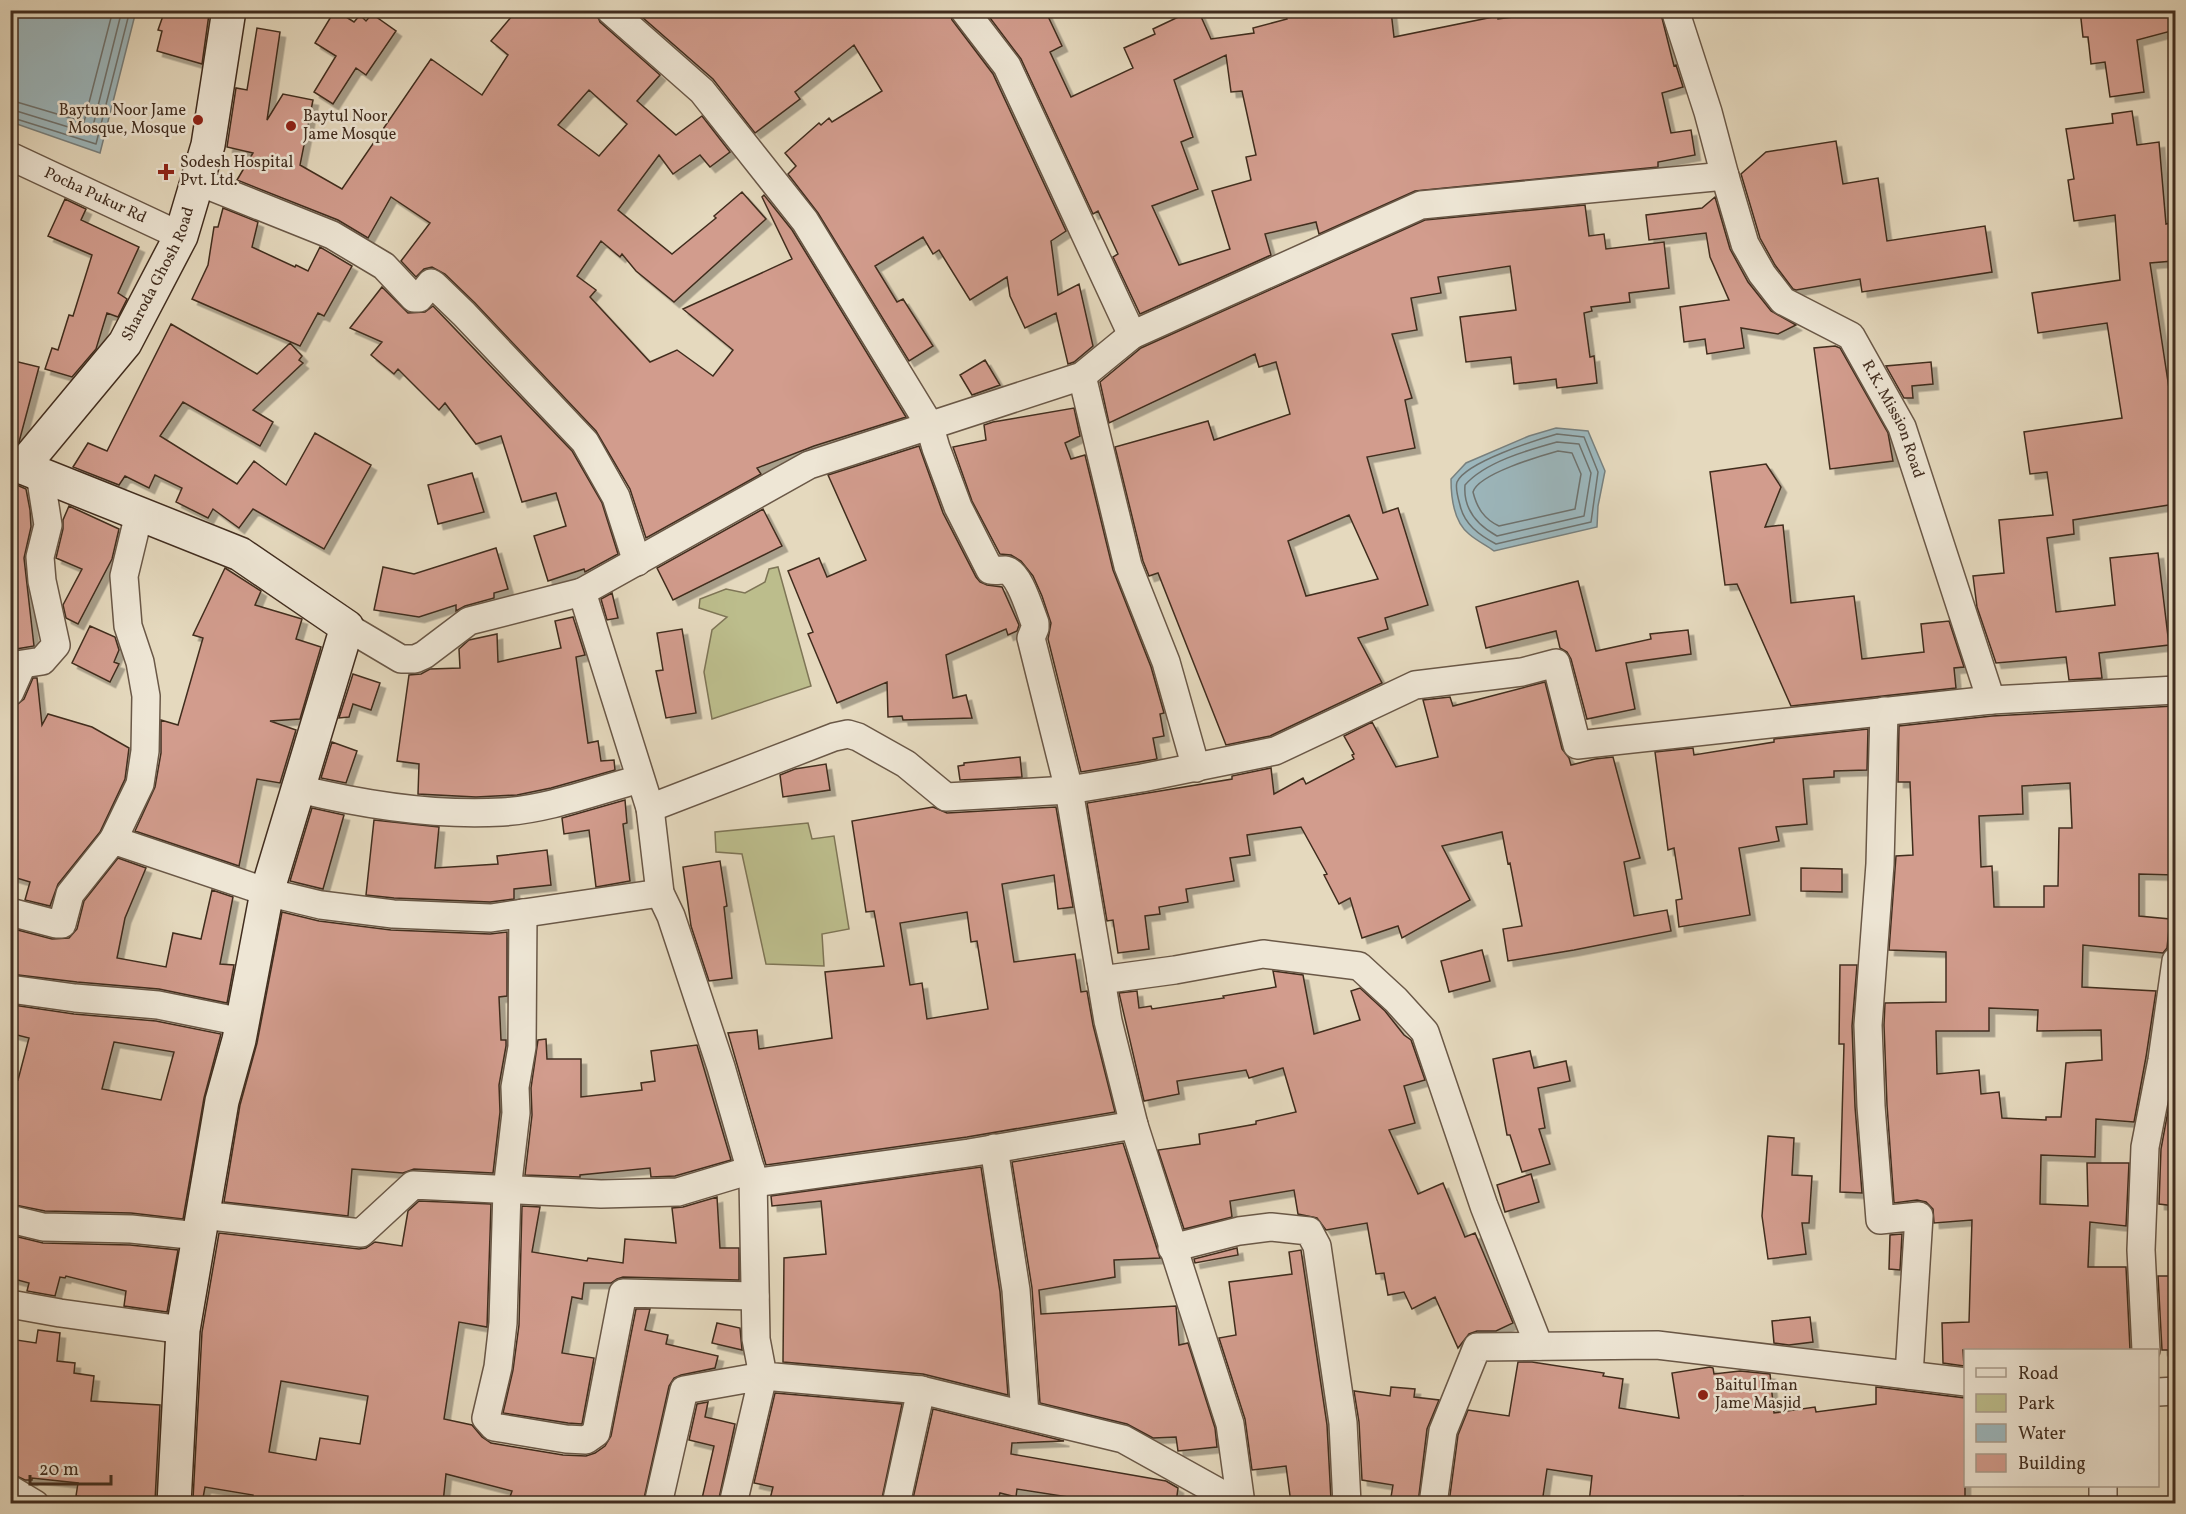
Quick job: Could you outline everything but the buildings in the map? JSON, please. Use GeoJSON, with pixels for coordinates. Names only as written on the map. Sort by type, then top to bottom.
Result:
{"type":"FeatureCollection","features":[{"type":"Feature","properties":{"kind":"street","name":"Sharoda Ghosh Road"},"geometry":{"type":"LineString","coordinates":[[24,470],[125,343],[180,236],[208,145],[229,10]]}},
{"type":"Feature","properties":{"kind":"street"},"geometry":{"type":"LineString","coordinates":[[610,10],[702,91],[805,221],[929,424],[958,507],[990,570],[1010,572],[1020,584],[1035,623],[1031,638],[1069,790],[1108,1021],[1134,1125],[1230,1424],[1240,1503]]}},
{"type":"Feature","properties":{"kind":"street"},"geometry":{"type":"LineString","coordinates":[[964,10],[1007,66],[1132,335]]}},
{"type":"Feature","properties":{"kind":"street","name":"R.K. Mission Road"},"geometry":{"type":"LineString","coordinates":[[1675,10],[1708,112],[1745,243],[1762,274],[1783,301],[1851,336],[1902,427],[1991,700]]}},
{"type":"Feature","properties":{"kind":"street","name":"Pocha Pukur Rd"},"geometry":{"type":"LineString","coordinates":[[10,156],[180,236]]}},
{"type":"Feature","properties":{"kind":"street"},"geometry":{"type":"LineString","coordinates":[[24,470],[240,554],[347,627],[401,659],[415,659],[424,655],[469,621],[582,592],[809,465],[1082,376],[1132,335],[1421,205],[1725,176]]}},
{"type":"Feature","properties":{"kind":"street"},"geometry":{"type":"LineString","coordinates":[[197,181],[332,235],[384,266],[414,298],[419,298],[428,286],[434,285],[585,442],[616,497],[637,562]]}},
{"type":"Feature","properties":{"kind":"street"},"geometry":{"type":"LineString","coordinates":[[1082,376],[1128,566],[1166,662],[1196,768]]}},
{"type":"Feature","properties":{"kind":"street"},"geometry":{"type":"LineString","coordinates":[[10,692],[16,666],[42,661],[56,645],[42,581],[40,557],[48,525],[24,470]]}},
{"type":"Feature","properties":{"kind":"street"},"geometry":{"type":"LineString","coordinates":[[10,912],[62,924],[70,894],[113,840],[140,784],[145,752],[146,696],[140,662],[128,626],[124,576],[139,514]]}},
{"type":"Feature","properties":{"kind":"street"},"geometry":{"type":"LineString","coordinates":[[582,592],[650,808],[660,893],[670,916],[721,1067],[752,1176],[756,1339],[763,1376],[733,1503]]}},
{"type":"Feature","properties":{"kind":"street"},"geometry":{"type":"LineString","coordinates":[[174,1503],[183,1330],[222,1101],[242,1022],[267,892],[347,627]]}},
{"type":"Feature","properties":{"kind":"street"},"geometry":{"type":"LineString","coordinates":[[650,808],[834,737],[848,734],[858,737],[906,764],[946,797],[1069,790],[1196,768],[1275,751],[1415,685],[1522,672],[1556,663],[1577,745],[1991,700],[2175,690]]}},
{"type":"Feature","properties":{"kind":"street"},"geometry":{"type":"LineString","coordinates":[[1884,711],[1880,864],[1868,1025],[1870,1094],[1880,1220],[1919,1216],[1910,1375]]}},
{"type":"Feature","properties":{"kind":"street"},"geometry":{"type":"LineString","coordinates":[[299,789],[345,800],[437,812],[504,812],[557,802],[640,778]]}},
{"type":"Feature","properties":{"kind":"street"},"geometry":{"type":"LineString","coordinates":[[113,840],[267,892],[321,905],[393,914],[491,918],[660,893]]}},
{"type":"Feature","properties":{"kind":"street"},"geometry":{"type":"LineString","coordinates":[[523,913],[522,1047],[515,1087],[516,1113],[507,1190],[503,1323],[498,1367],[486,1418],[494,1427],[586,1440],[596,1433],[622,1293],[755,1296]]}},
{"type":"Feature","properties":{"kind":"street"},"geometry":{"type":"LineString","coordinates":[[1101,980],[1175,970],[1263,954],[1359,966],[1396,1000],[1425,1032],[1484,1206],[1539,1346]]}},
{"type":"Feature","properties":{"kind":"street"},"geometry":{"type":"LineString","coordinates":[[2146,1349],[2141,1250],[2145,1148],[2162,1060],[2175,961]]}},
{"type":"Feature","properties":{"kind":"street"},"geometry":{"type":"LineString","coordinates":[[10,989],[75,998],[158,1005],[242,1022]]}},
{"type":"Feature","properties":{"kind":"street"},"geometry":{"type":"LineString","coordinates":[[10,1219],[43,1227],[131,1229],[201,1226],[361,1233],[413,1185],[600,1194],[678,1192],[752,1176],[994,1148],[1134,1125]]}},
{"type":"Feature","properties":{"kind":"street"},"geometry":{"type":"LineString","coordinates":[[994,1148],[1016,1290],[1025,1415]]}},
{"type":"Feature","properties":{"kind":"street"},"geometry":{"type":"LineString","coordinates":[[1172,1248],[1239,1231],[1271,1227],[1310,1231],[1317,1246],[1343,1423],[1347,1503]]}},
{"type":"Feature","properties":{"kind":"street"},"geometry":{"type":"LineString","coordinates":[[10,1304],[183,1330]]}},
{"type":"Feature","properties":{"kind":"street"},"geometry":{"type":"LineString","coordinates":[[1433,1503],[1443,1431],[1477,1347],[1657,1346],[1964,1382]]}},
{"type":"Feature","properties":{"kind":"street"},"geometry":{"type":"LineString","coordinates":[[658,1503],[684,1390],[763,1376],[921,1390],[1123,1439],[1240,1503]]}},
{"type":"Feature","properties":{"kind":"street"},"geometry":{"type":"LineString","coordinates":[[896,1503],[921,1390]]}},
{"type":"Feature","properties":{"kind":"street"},"geometry":{"type":"LineString","coordinates":[[2159,1392],[2175,1391]]}},
{"type":"Feature","properties":{"kind":"street"},"geometry":{"type":"LineString","coordinates":[[2103,1487],[2103,1503]]}},
{"type":"Feature","properties":{"kind":"street"},"geometry":{"type":"LineString","coordinates":[[10,1489],[35,1503]]}},
{"type":"Feature","properties":{"kind":"green space"},"geometry":{"type":"Polygon","coordinates":[[[778,567],[811,686],[712,719],[704,672],[712,630],[727,617],[699,608],[700,599],[726,589],[745,593],[765,582],[769,569],[778,567]]]}},
{"type":"Feature","properties":{"kind":"green space"},"geometry":{"type":"Polygon","coordinates":[[[808,823],[812,839],[834,836],[849,929],[822,934],[824,966],[766,964],[742,854],[716,852],[715,832],[808,823]]]}},
{"type":"Feature","properties":{"kind":"water"},"geometry":{"type":"Polygon","coordinates":[[[11,10],[136,11],[100,153],[11,122],[11,10]]]}},
{"type":"Feature","properties":{"kind":"water"},"geometry":{"type":"Polygon","coordinates":[[[1556,428],[1588,431],[1605,471],[1598,506],[1597,527],[1494,551],[1475,539],[1460,523],[1453,501],[1451,479],[1466,463],[1529,436],[1556,428]]]}},
{"type":"Feature","properties":{"kind":"place","name":"Baytun Noor Jame Mosque, Mosque"},"geometry":{"type":"Point","coordinates":[198,120]}},
{"type":"Feature","properties":{"kind":"place","name":"Baytul Noor Jame Mosque"},"geometry":{"type":"Point","coordinates":[291,126]}},
{"type":"Feature","properties":{"kind":"place","name":"Sodesh Hospital Pvt. Ltd."},"geometry":{"type":"Point","coordinates":[166,172]}},
{"type":"Feature","properties":{"kind":"place","name":"Baitul Iman Jame Masjid"},"geometry":{"type":"Point","coordinates":[1703,1395]}}]}
